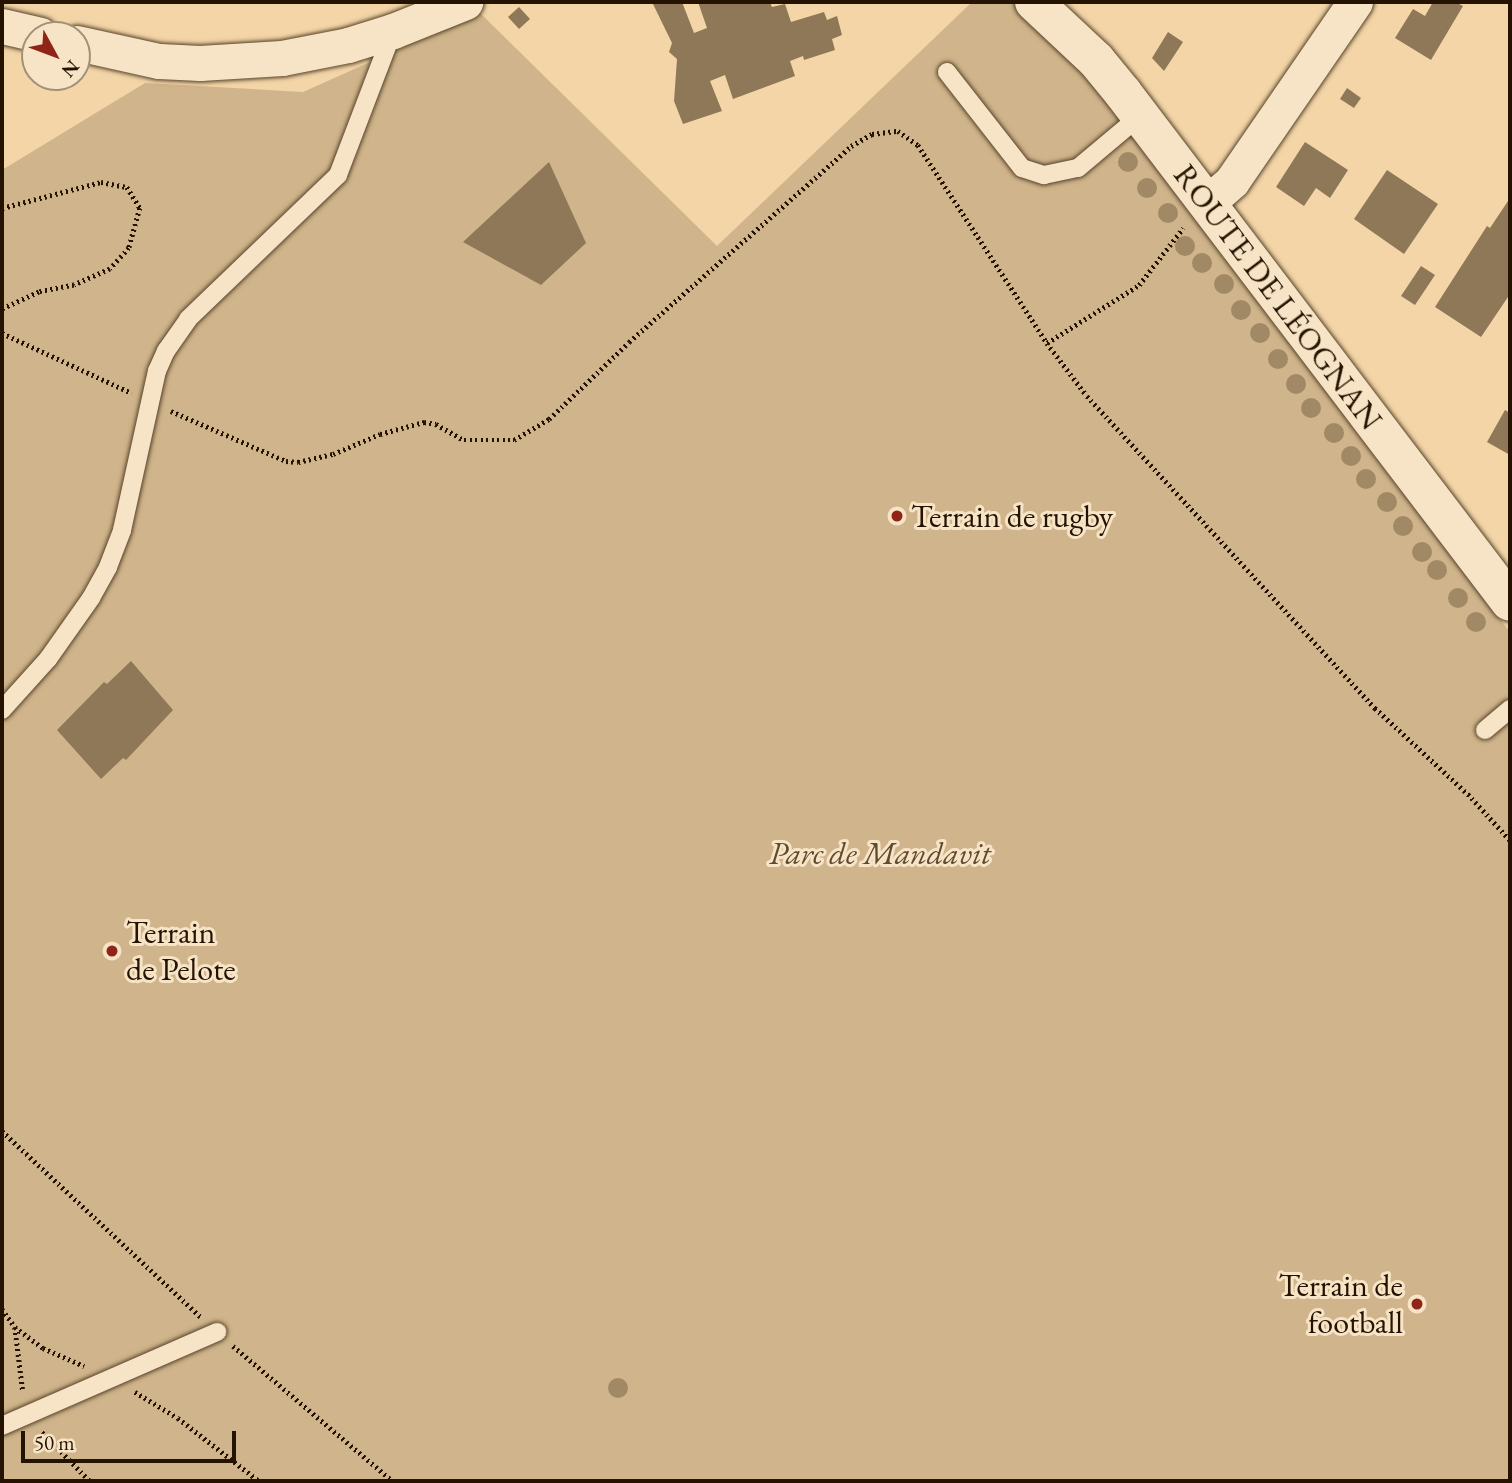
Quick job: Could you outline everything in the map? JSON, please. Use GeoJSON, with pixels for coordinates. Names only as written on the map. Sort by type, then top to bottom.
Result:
{"type":"FeatureCollection","features":[{"type":"Feature","properties":{"kind":"street"},"geometry":{"type":"LineString","coordinates":[[91,46],[159,61],[200,63],[282,58],[348,45],[393,31],[465,2]]}},
{"type":"Feature","properties":{"kind":"street","name":"ROUTE DE LÉOGNAN"},"geometry":{"type":"LineString","coordinates":[[1034,2],[1096,60],[1208,203],[1510,602]]}},
{"type":"Feature","properties":{"kind":"street"},"geometry":{"type":"LineString","coordinates":[[1208,203],[1232,181],[1355,2]]}},
{"type":"Feature","properties":{"kind":"street"},"geometry":{"type":"LineString","coordinates":[[2,26],[21,30]]}},
{"type":"Feature","properties":{"kind":"lane"},"geometry":{"type":"LineString","coordinates":[[2,710],[48,659],[92,598],[108,567],[122,530],[157,370],[166,351],[188,319],[338,175],[393,31]]}},
{"type":"Feature","properties":{"kind":"lane"},"geometry":{"type":"LineString","coordinates":[[947,72],[1022,168],[1044,175],[1079,168],[1140,116]]}},
{"type":"Feature","properties":{"kind":"lane"},"geometry":{"type":"LineString","coordinates":[[1485,730],[1510,709]]}},
{"type":"Feature","properties":{"kind":"lane"},"geometry":{"type":"LineString","coordinates":[[2,1426],[217,1332]]}},
{"type":"Feature","properties":{"kind":"path"},"geometry":{"type":"LineString","coordinates":[[2,333],[286,461],[298,462],[333,454],[380,434],[424,422],[436,424],[464,440],[514,440],[550,419],[629,342],[850,146],[886,130],[907,136],[918,145],[1047,343],[1087,396],[1375,708],[1468,794],[1510,840]]}},
{"type":"Feature","properties":{"kind":"path"},"geometry":{"type":"LineString","coordinates":[[2,208],[101,182],[127,187],[140,208],[129,248],[110,269],[74,285],[39,292],[2,309]]}},
{"type":"Feature","properties":{"kind":"path"},"geometry":{"type":"LineString","coordinates":[[1047,343],[1139,285],[1192,215],[1208,203]]}},
{"type":"Feature","properties":{"kind":"path"},"geometry":{"type":"LineString","coordinates":[[2,1131],[217,1332],[393,1481]]}},
{"type":"Feature","properties":{"kind":"path"},"geometry":{"type":"LineString","coordinates":[[15,1327],[26,1416],[90,1481]]}},
{"type":"Feature","properties":{"kind":"green space","name":"Parc de Mandavit"},"geometry":{"type":"Polygon","coordinates":[[[972,2],[1012,2],[1065,48],[1201,219],[1364,442],[1510,632],[1510,1481],[2,1481],[2,170],[145,83],[303,92],[480,13],[717,246],[972,2]]]}},
{"type":"Feature","properties":{"kind":"building"},"geometry":{"type":"Polygon","coordinates":[[[652,2],[682,2],[694,33],[707,28],[698,2],[770,2],[772,7],[785,4],[791,22],[824,12],[827,20],[837,16],[842,35],[832,39],[835,50],[804,60],[803,56],[790,61],[795,76],[733,99],[725,75],[710,81],[722,111],[683,124],[674,101],[677,59],[669,52],[672,43],[652,2]]]}},
{"type":"Feature","properties":{"kind":"building"},"geometry":{"type":"Polygon","coordinates":[[[1433,2],[1455,2],[1463,6],[1431,60],[1395,38],[1413,9],[1425,16],[1433,2]]]}},
{"type":"Feature","properties":{"kind":"building"},"geometry":{"type":"Polygon","coordinates":[[[519,7],[530,19],[519,29],[508,17],[519,7]]]}},
{"type":"Feature","properties":{"kind":"building"},"geometry":{"type":"Polygon","coordinates":[[[1168,32],[1183,42],[1164,71],[1152,58],[1168,32]]]}},
{"type":"Feature","properties":{"kind":"building"},"geometry":{"type":"Polygon","coordinates":[[[1347,88],[1361,98],[1354,108],[1340,99],[1347,88]]]}},
{"type":"Feature","properties":{"kind":"building"},"geometry":{"type":"Polygon","coordinates":[[[1305,142],[1348,170],[1330,198],[1316,188],[1304,206],[1276,187],[1305,142]]]}},
{"type":"Feature","properties":{"kind":"building"},"geometry":{"type":"Polygon","coordinates":[[[549,162],[586,243],[541,285],[463,242],[549,162]]]}},
{"type":"Feature","properties":{"kind":"building"},"geometry":{"type":"Polygon","coordinates":[[[1387,170],[1438,204],[1404,254],[1354,219],[1387,170]]]}},
{"type":"Feature","properties":{"kind":"building"},"geometry":{"type":"Polygon","coordinates":[[[1510,198],[1510,294],[1481,337],[1435,307],[1487,226],[1490,228],[1510,198]]]}},
{"type":"Feature","properties":{"kind":"building"},"geometry":{"type":"Polygon","coordinates":[[[1421,266],[1435,275],[1415,305],[1401,296],[1421,266]]]}},
{"type":"Feature","properties":{"kind":"building"},"geometry":{"type":"Polygon","coordinates":[[[1505,410],[1510,413],[1510,455],[1487,442],[1505,410]]]}},
{"type":"Feature","properties":{"kind":"building"},"geometry":{"type":"Polygon","coordinates":[[[131,661],[173,710],[126,760],[123,758],[101,779],[57,730],[104,682],[107,684],[131,661]]]}},
{"type":"Feature","properties":{"kind":"place","name":"Terrain de rugby"},"geometry":{"type":"Point","coordinates":[897,516]}},
{"type":"Feature","properties":{"kind":"place","name":"Terrain de Pelote"},"geometry":{"type":"Point","coordinates":[112,951]}},
{"type":"Feature","properties":{"kind":"place","name":"Terrain de football"},"geometry":{"type":"Point","coordinates":[1417,1304]}}]}
